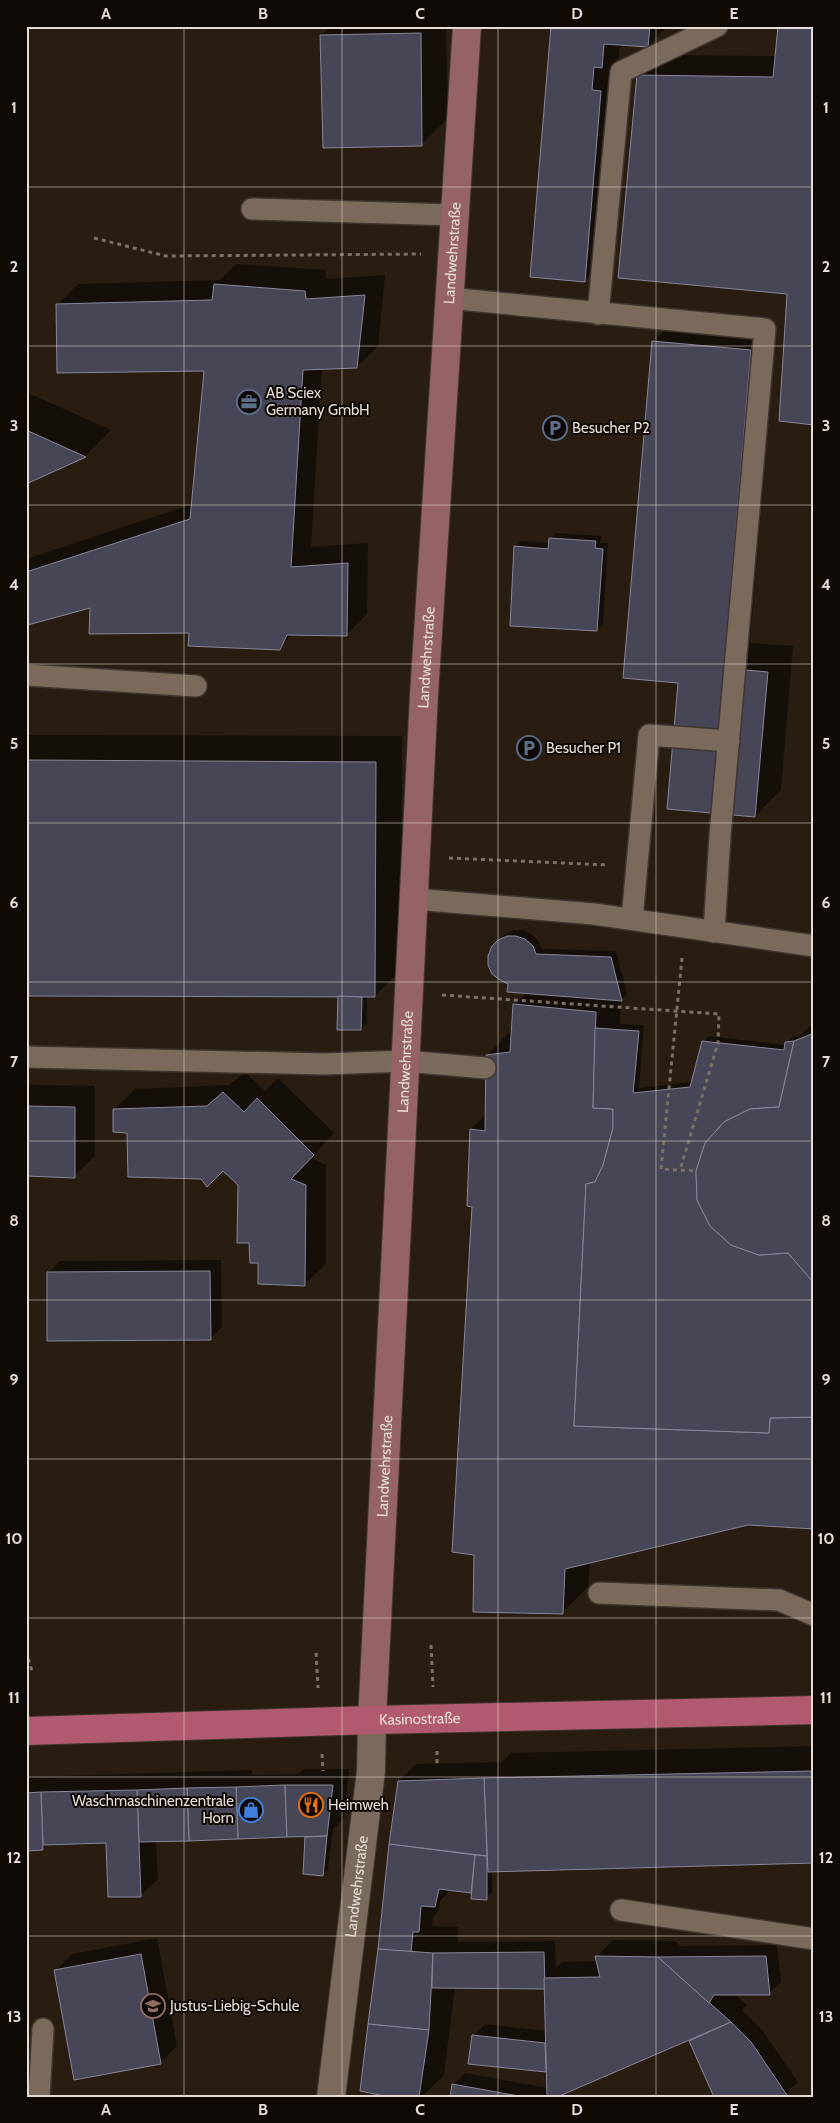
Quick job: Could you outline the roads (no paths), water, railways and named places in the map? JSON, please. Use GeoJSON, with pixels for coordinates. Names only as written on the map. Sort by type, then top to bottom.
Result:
{"type":"FeatureCollection","features":[{"type":"Feature","properties":{"kind":"main road","name":"Kasinostraße"},"geometry":{"type":"LineString","coordinates":[[26,1731],[372,1720],[814,1710]]}},
{"type":"Feature","properties":{"kind":"street","name":"Landwehrstraße"},"geometry":{"type":"LineString","coordinates":[[331,2097],[371,1771],[372,1720],[424,695],[448,298],[467,26]]}},
{"type":"Feature","properties":{"kind":"lane"},"geometry":{"type":"LineString","coordinates":[[598,314],[621,72],[717,26]]}},
{"type":"Feature","properties":{"kind":"lane"},"geometry":{"type":"LineString","coordinates":[[252,210],[454,215]]}},
{"type":"Feature","properties":{"kind":"lane"},"geometry":{"type":"LineString","coordinates":[[448,298],[765,329],[714,932]]}},
{"type":"Feature","properties":{"kind":"lane"},"geometry":{"type":"LineString","coordinates":[[26,675],[196,686]]}},
{"type":"Feature","properties":{"kind":"lane"},"geometry":{"type":"LineString","coordinates":[[632,919],[648,735],[729,741]]}},
{"type":"Feature","properties":{"kind":"lane"},"geometry":{"type":"LineString","coordinates":[[414,899],[594,914],[814,946]]}},
{"type":"Feature","properties":{"kind":"lane"},"geometry":{"type":"LineString","coordinates":[[26,1057],[324,1064],[406,1061],[485,1068]]}},
{"type":"Feature","properties":{"kind":"lane"},"geometry":{"type":"LineString","coordinates":[[599,1592],[779,1600],[814,1615]]}},
{"type":"Feature","properties":{"kind":"lane"},"geometry":{"type":"LineString","coordinates":[[621,1910],[814,1939]]}},
{"type":"Feature","properties":{"kind":"lane"},"geometry":{"type":"LineString","coordinates":[[39,2097],[43,2029]]}},
{"type":"Feature","properties":{"kind":"place","name":"AB Sciex Germany GmbH"},"geometry":{"type":"Point","coordinates":[249,402]}},
{"type":"Feature","properties":{"kind":"place","name":"Besucher P2"},"geometry":{"type":"Point","coordinates":[555,428]}},
{"type":"Feature","properties":{"kind":"place","name":"Besucher P1"},"geometry":{"type":"Point","coordinates":[529,748]}},
{"type":"Feature","properties":{"kind":"place","name":"Heimweh"},"geometry":{"type":"Point","coordinates":[311,1805]}},
{"type":"Feature","properties":{"kind":"place","name":"Waschmaschinenzentrale Horn"},"geometry":{"type":"Point","coordinates":[251,1810]}},
{"type":"Feature","properties":{"kind":"place","name":"Justus-Liebig-Schule"},"geometry":{"type":"Point","coordinates":[153,2006]}}]}
